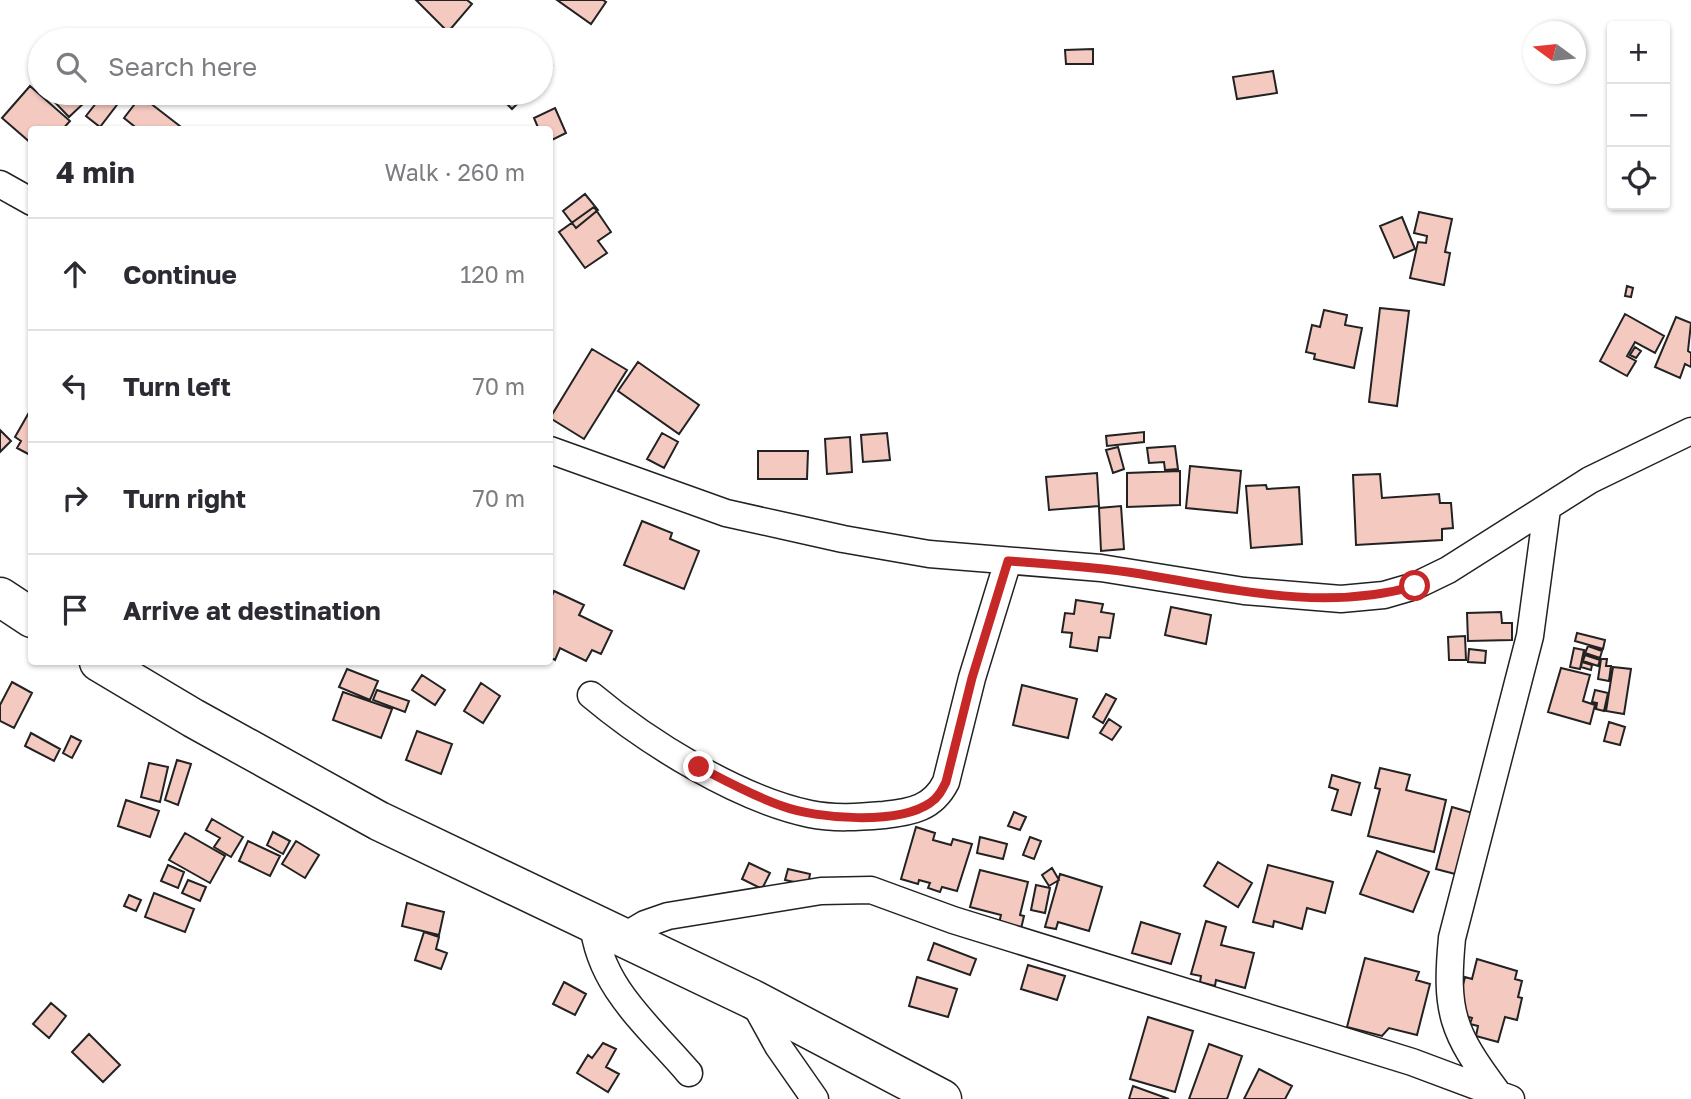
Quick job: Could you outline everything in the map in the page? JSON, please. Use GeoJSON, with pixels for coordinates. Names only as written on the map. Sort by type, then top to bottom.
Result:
{"type":"FeatureCollection","features":[{"type":"Feature","properties":{"kind":"highway"},"geometry":{"type":"LineString","coordinates":[[0,597],[28,615]]}},
{"type":"Feature","properties":{"kind":"highway"},"geometry":{"type":"LineString","coordinates":[[104,665],[193,718],[368,815],[752,999],[942,1099]]}},
{"type":"Feature","properties":{"kind":"street"},"geometry":{"type":"LineString","coordinates":[[0,184],[28,200]]}},
{"type":"Feature","properties":{"kind":"street"},"geometry":{"type":"LineString","coordinates":[[553,451],[698,504],[779,527],[929,554],[1101,568],[1244,591],[1341,599],[1384,595],[1415,586],[1448,570],[1590,480],[1691,431]]}},
{"type":"Feature","properties":{"kind":"street"},"geometry":{"type":"LineString","coordinates":[[1504,1095],[1475,1063],[1456,1027],[1447,986],[1452,938],[1530,636],[1548,509]]}},
{"type":"Feature","properties":{"kind":"street"},"geometry":{"type":"LineString","coordinates":[[591,695],[620,719],[669,751],[782,806],[812,814],[860,817],[905,812],[929,804],[939,795],[946,782],[972,678],[1008,561]]}},
{"type":"Feature","properties":{"kind":"street"},"geometry":{"type":"LineString","coordinates":[[689,1073],[623,1000],[608,976],[597,951],[608,930],[645,924],[668,916],[821,891],[871,890],[953,920],[1504,1095]]}},
{"type":"Feature","properties":{"kind":"street"},"geometry":{"type":"LineString","coordinates":[[752,999],[778,1046],[816,1099]]}},
{"type":"Feature","properties":{"kind":"building"},"geometry":{"type":"Polygon","coordinates":[[[416,0],[467,0],[472,4],[451,28],[444,28],[416,0]]]}},
{"type":"Feature","properties":{"kind":"building"},"geometry":{"type":"Polygon","coordinates":[[[557,0],[603,0],[606,2],[591,24],[557,0]]]}},
{"type":"Feature","properties":{"kind":"building"},"geometry":{"type":"Polygon","coordinates":[[[1093,49],[1093,64],[1066,64],[1065,50],[1093,49]]]}},
{"type":"Feature","properties":{"kind":"building"},"geometry":{"type":"Polygon","coordinates":[[[1273,71],[1277,93],[1237,99],[1233,77],[1273,71]]]}},
{"type":"Feature","properties":{"kind":"building"},"geometry":{"type":"Polygon","coordinates":[[[28,88],[28,105],[52,105],[70,121],[66,126],[28,126],[28,141],[2,118],[28,88]]]}},
{"type":"Feature","properties":{"kind":"building"},"geometry":{"type":"Polygon","coordinates":[[[58,105],[82,105],[69,117],[58,105]]]}},
{"type":"Feature","properties":{"kind":"building"},"geometry":{"type":"Polygon","coordinates":[[[95,105],[117,105],[101,126],[86,116],[95,105]]]}},
{"type":"Feature","properties":{"kind":"building"},"geometry":{"type":"Polygon","coordinates":[[[134,105],[153,105],[180,126],[134,126],[124,118],[134,105]]]}},
{"type":"Feature","properties":{"kind":"building"},"geometry":{"type":"Polygon","coordinates":[[[555,108],[566,133],[553,140],[553,126],[537,126],[534,118],[555,108]]]}},
{"type":"Feature","properties":{"kind":"building"},"geometry":{"type":"Polygon","coordinates":[[[585,194],[598,210],[576,228],[563,211],[585,194]]]}},
{"type":"Feature","properties":{"kind":"building"},"geometry":{"type":"Polygon","coordinates":[[[594,207],[611,232],[598,241],[607,253],[585,268],[559,232],[594,207]]]}},
{"type":"Feature","properties":{"kind":"building"},"geometry":{"type":"Polygon","coordinates":[[[1419,212],[1452,219],[1445,252],[1450,253],[1444,285],[1410,278],[1418,242],[1426,243],[1427,236],[1414,233],[1419,212]]]}},
{"type":"Feature","properties":{"kind":"building"},"geometry":{"type":"Polygon","coordinates":[[[1402,217],[1415,249],[1394,258],[1380,226],[1402,217]]]}},
{"type":"Feature","properties":{"kind":"building"},"geometry":{"type":"Polygon","coordinates":[[[1627,286],[1633,288],[1631,297],[1625,296],[1627,286]]]}},
{"type":"Feature","properties":{"kind":"building"},"geometry":{"type":"Polygon","coordinates":[[[1380,308],[1409,311],[1397,406],[1369,402],[1380,308]]]}},
{"type":"Feature","properties":{"kind":"building"},"geometry":{"type":"Polygon","coordinates":[[[1324,310],[1347,315],[1345,325],[1362,328],[1354,368],[1314,359],[1315,354],[1306,352],[1312,325],[1320,327],[1324,310]]]}},
{"type":"Feature","properties":{"kind":"building"},"geometry":{"type":"Polygon","coordinates":[[[1625,314],[1664,336],[1655,353],[1635,342],[1627,356],[1636,361],[1627,376],[1600,361],[1625,314]]]}},
{"type":"Feature","properties":{"kind":"building"},"geometry":{"type":"Polygon","coordinates":[[[1676,317],[1691,323],[1688,351],[1691,353],[1691,367],[1685,364],[1680,378],[1655,367],[1676,317]]]}},
{"type":"Feature","properties":{"kind":"building"},"geometry":{"type":"Polygon","coordinates":[[[1635,347],[1641,351],[1636,358],[1630,355],[1635,347]]]}},
{"type":"Feature","properties":{"kind":"building"},"geometry":{"type":"Polygon","coordinates":[[[592,349],[627,370],[584,439],[553,420],[553,413],[592,349]]]}},
{"type":"Feature","properties":{"kind":"building"},"geometry":{"type":"Polygon","coordinates":[[[638,362],[699,405],[679,434],[618,391],[638,362]]]}},
{"type":"Feature","properties":{"kind":"building"},"geometry":{"type":"Polygon","coordinates":[[[28,414],[28,454],[17,448],[21,441],[15,437],[28,414]]]}},
{"type":"Feature","properties":{"kind":"building"},"geometry":{"type":"Polygon","coordinates":[[[0,430],[11,441],[0,452],[0,430]]]}},
{"type":"Feature","properties":{"kind":"building"},"geometry":{"type":"Polygon","coordinates":[[[1144,432],[1144,442],[1107,446],[1106,436],[1144,432]]]}},
{"type":"Feature","properties":{"kind":"building"},"geometry":{"type":"Polygon","coordinates":[[[662,433],[678,442],[664,468],[647,459],[662,433]]]}},
{"type":"Feature","properties":{"kind":"building"},"geometry":{"type":"Polygon","coordinates":[[[887,433],[890,460],[863,462],[861,435],[887,433]]]}},
{"type":"Feature","properties":{"kind":"building"},"geometry":{"type":"Polygon","coordinates":[[[850,437],[852,472],[827,474],[825,439],[850,437]]]}},
{"type":"Feature","properties":{"kind":"building"},"geometry":{"type":"Polygon","coordinates":[[[1175,446],[1178,469],[1165,470],[1164,462],[1149,463],[1147,448],[1175,446]]]}},
{"type":"Feature","properties":{"kind":"building"},"geometry":{"type":"Polygon","coordinates":[[[1118,447],[1124,469],[1113,473],[1106,450],[1118,447]]]}},
{"type":"Feature","properties":{"kind":"building"},"geometry":{"type":"Polygon","coordinates":[[[758,451],[808,451],[807,479],[758,479],[758,451]]]}},
{"type":"Feature","properties":{"kind":"building"},"geometry":{"type":"Polygon","coordinates":[[[1190,466],[1241,471],[1237,513],[1186,508],[1190,466]]]}},
{"type":"Feature","properties":{"kind":"building"},"geometry":{"type":"Polygon","coordinates":[[[1180,471],[1180,505],[1127,507],[1127,473],[1180,471]]]}},
{"type":"Feature","properties":{"kind":"building"},"geometry":{"type":"Polygon","coordinates":[[[1097,473],[1099,506],[1049,510],[1046,477],[1097,473]]]}},
{"type":"Feature","properties":{"kind":"building"},"geometry":{"type":"Polygon","coordinates":[[[1380,474],[1382,498],[1439,494],[1440,503],[1451,503],[1453,528],[1442,529],[1442,540],[1356,545],[1353,475],[1380,474]]]}},
{"type":"Feature","properties":{"kind":"building"},"geometry":{"type":"Polygon","coordinates":[[[1266,485],[1267,489],[1299,487],[1302,544],[1251,548],[1246,486],[1266,485]]]}},
{"type":"Feature","properties":{"kind":"building"},"geometry":{"type":"Polygon","coordinates":[[[1121,506],[1124,549],[1101,551],[1099,508],[1121,506]]]}},
{"type":"Feature","properties":{"kind":"building"},"geometry":{"type":"Polygon","coordinates":[[[642,521],[672,533],[670,539],[699,551],[684,589],[624,565],[642,521]]]}},
{"type":"Feature","properties":{"kind":"building"},"geometry":{"type":"Polygon","coordinates":[[[554,591],[584,605],[579,615],[612,631],[601,654],[592,650],[586,661],[560,648],[555,660],[553,659],[554,591]]]}},
{"type":"Feature","properties":{"kind":"building"},"geometry":{"type":"Polygon","coordinates":[[[1076,600],[1103,604],[1101,612],[1114,614],[1110,638],[1099,637],[1097,651],[1070,647],[1072,633],[1062,632],[1065,613],[1074,614],[1076,600]]]}},
{"type":"Feature","properties":{"kind":"building"},"geometry":{"type":"Polygon","coordinates":[[[1171,607],[1211,615],[1206,644],[1165,635],[1171,607]]]}},
{"type":"Feature","properties":{"kind":"building"},"geometry":{"type":"Polygon","coordinates":[[[1501,612],[1502,623],[1512,623],[1512,640],[1468,641],[1467,613],[1501,612]]]}},
{"type":"Feature","properties":{"kind":"building"},"geometry":{"type":"Polygon","coordinates":[[[1577,633],[1605,640],[1603,649],[1575,641],[1577,633]]]}},
{"type":"Feature","properties":{"kind":"building"},"geometry":{"type":"Polygon","coordinates":[[[1465,636],[1466,660],[1449,660],[1448,637],[1465,636]]]}},
{"type":"Feature","properties":{"kind":"building"},"geometry":{"type":"Polygon","coordinates":[[[1588,646],[1602,651],[1600,658],[1585,653],[1588,646]]]}},
{"type":"Feature","properties":{"kind":"building"},"geometry":{"type":"Polygon","coordinates":[[[1574,648],[1584,650],[1580,669],[1570,667],[1574,648]]]}},
{"type":"Feature","properties":{"kind":"building"},"geometry":{"type":"Polygon","coordinates":[[[1469,649],[1486,651],[1485,663],[1468,662],[1469,649]]]}},
{"type":"Feature","properties":{"kind":"building"},"geometry":{"type":"Polygon","coordinates":[[[1585,655],[1600,660],[1598,666],[1583,661],[1585,655]]]}},
{"type":"Feature","properties":{"kind":"building"},"geometry":{"type":"Polygon","coordinates":[[[1601,659],[1607,659],[1606,666],[1611,666],[1609,681],[1598,679],[1601,659]]]}},
{"type":"Feature","properties":{"kind":"building"},"geometry":{"type":"Polygon","coordinates":[[[1582,662],[1592,665],[1591,670],[1581,667],[1582,662]]]}},
{"type":"Feature","properties":{"kind":"building"},"geometry":{"type":"Polygon","coordinates":[[[1613,667],[1631,669],[1624,714],[1606,711],[1613,667]]]}},
{"type":"Feature","properties":{"kind":"building"},"geometry":{"type":"Polygon","coordinates":[[[1561,668],[1590,675],[1583,701],[1595,705],[1590,724],[1548,712],[1561,668]]]}},
{"type":"Feature","properties":{"kind":"building"},"geometry":{"type":"Polygon","coordinates":[[[347,669],[378,681],[370,700],[339,687],[347,669]]]}},
{"type":"Feature","properties":{"kind":"building"},"geometry":{"type":"Polygon","coordinates":[[[422,675],[445,690],[435,705],[412,690],[422,675]]]}},
{"type":"Feature","properties":{"kind":"building"},"geometry":{"type":"Polygon","coordinates":[[[12,682],[32,693],[14,728],[0,721],[0,705],[12,682]]]}},
{"type":"Feature","properties":{"kind":"building"},"geometry":{"type":"Polygon","coordinates":[[[481,683],[500,696],[483,723],[464,711],[481,683]]]}},
{"type":"Feature","properties":{"kind":"building"},"geometry":{"type":"Polygon","coordinates":[[[1022,685],[1077,699],[1068,738],[1013,725],[1022,685]]]}},
{"type":"Feature","properties":{"kind":"building"},"geometry":{"type":"Polygon","coordinates":[[[377,690],[409,701],[405,712],[373,700],[377,690]]]}},
{"type":"Feature","properties":{"kind":"building"},"geometry":{"type":"Polygon","coordinates":[[[1595,690],[1608,693],[1604,711],[1596,709],[1597,703],[1592,702],[1595,690]]]}},
{"type":"Feature","properties":{"kind":"building"},"geometry":{"type":"Polygon","coordinates":[[[343,692],[392,709],[381,738],[333,720],[343,692]]]}},
{"type":"Feature","properties":{"kind":"building"},"geometry":{"type":"Polygon","coordinates":[[[1106,694],[1116,699],[1103,723],[1093,717],[1106,694]]]}},
{"type":"Feature","properties":{"kind":"building"},"geometry":{"type":"Polygon","coordinates":[[[1109,719],[1121,727],[1112,740],[1100,733],[1109,719]]]}},
{"type":"Feature","properties":{"kind":"building"},"geometry":{"type":"Polygon","coordinates":[[[1609,722],[1625,727],[1620,745],[1604,741],[1609,722]]]}},
{"type":"Feature","properties":{"kind":"building"},"geometry":{"type":"Polygon","coordinates":[[[417,731],[452,744],[441,774],[406,760],[417,731]]]}},
{"type":"Feature","properties":{"kind":"building"},"geometry":{"type":"Polygon","coordinates":[[[31,733],[60,749],[54,761],[25,746],[31,733]]]}},
{"type":"Feature","properties":{"kind":"building"},"geometry":{"type":"Polygon","coordinates":[[[71,736],[81,741],[72,758],[63,753],[71,736]]]}},
{"type":"Feature","properties":{"kind":"building"},"geometry":{"type":"Polygon","coordinates":[[[177,760],[191,764],[178,805],[165,800],[177,760]]]}},
{"type":"Feature","properties":{"kind":"building"},"geometry":{"type":"Polygon","coordinates":[[[149,763],[168,767],[160,802],[141,797],[149,763]]]}},
{"type":"Feature","properties":{"kind":"building"},"geometry":{"type":"Polygon","coordinates":[[[1380,768],[1410,775],[1406,790],[1446,800],[1434,852],[1368,836],[1380,789],[1375,788],[1380,768]]]}},
{"type":"Feature","properties":{"kind":"building"},"geometry":{"type":"Polygon","coordinates":[[[1332,775],[1360,783],[1351,815],[1332,810],[1338,790],[1329,787],[1332,775]]]}},
{"type":"Feature","properties":{"kind":"building"},"geometry":{"type":"Polygon","coordinates":[[[126,800],[159,811],[150,837],[118,826],[126,800]]]}},
{"type":"Feature","properties":{"kind":"building"},"geometry":{"type":"Polygon","coordinates":[[[1452,807],[1476,814],[1459,875],[1436,869],[1452,807]]]}},
{"type":"Feature","properties":{"kind":"building"},"geometry":{"type":"Polygon","coordinates":[[[1014,812],[1026,817],[1020,830],[1008,826],[1014,812]]]}},
{"type":"Feature","properties":{"kind":"building"},"geometry":{"type":"Polygon","coordinates":[[[212,819],[243,837],[231,857],[214,847],[220,838],[206,830],[212,819]]]}},
{"type":"Feature","properties":{"kind":"building"},"geometry":{"type":"Polygon","coordinates":[[[916,827],[935,833],[933,840],[951,845],[953,839],[972,844],[957,891],[942,887],[940,892],[928,888],[930,883],[919,880],[918,884],[901,879],[916,827]]]}},
{"type":"Feature","properties":{"kind":"building"},"geometry":{"type":"Polygon","coordinates":[[[273,832],[290,841],[283,854],[267,845],[273,832]]]}},
{"type":"Feature","properties":{"kind":"building"},"geometry":{"type":"Polygon","coordinates":[[[185,833],[225,856],[210,883],[169,860],[185,833]]]}},
{"type":"Feature","properties":{"kind":"building"},"geometry":{"type":"Polygon","coordinates":[[[980,837],[1007,844],[1003,859],[977,853],[980,837]]]}},
{"type":"Feature","properties":{"kind":"building"},"geometry":{"type":"Polygon","coordinates":[[[1030,837],[1041,841],[1034,859],[1023,855],[1030,837]]]}},
{"type":"Feature","properties":{"kind":"building"},"geometry":{"type":"Polygon","coordinates":[[[248,841],[280,856],[270,876],[239,861],[248,841]]]}},
{"type":"Feature","properties":{"kind":"building"},"geometry":{"type":"Polygon","coordinates":[[[296,841],[319,855],[305,878],[282,864],[296,841]]]}},
{"type":"Feature","properties":{"kind":"building"},"geometry":{"type":"Polygon","coordinates":[[[1377,851],[1429,872],[1413,912],[1360,894],[1377,851]]]}},
{"type":"Feature","properties":{"kind":"building"},"geometry":{"type":"Polygon","coordinates":[[[1218,862],[1252,883],[1238,907],[1204,886],[1218,862]]]}},
{"type":"Feature","properties":{"kind":"building"},"geometry":{"type":"Polygon","coordinates":[[[749,863],[770,873],[762,889],[742,879],[749,863]]]}},
{"type":"Feature","properties":{"kind":"building"},"geometry":{"type":"Polygon","coordinates":[[[168,865],[184,872],[178,888],[161,881],[168,865]]]}},
{"type":"Feature","properties":{"kind":"building"},"geometry":{"type":"Polygon","coordinates":[[[1268,865],[1333,882],[1325,913],[1307,908],[1302,929],[1274,921],[1273,927],[1253,922],[1268,865]]]}},
{"type":"Feature","properties":{"kind":"building"},"geometry":{"type":"Polygon","coordinates":[[[1052,868],[1059,880],[1049,886],[1042,875],[1052,868]]]}},
{"type":"Feature","properties":{"kind":"building"},"geometry":{"type":"Polygon","coordinates":[[[788,869],[810,874],[808,885],[785,880],[788,869]]]}},
{"type":"Feature","properties":{"kind":"building"},"geometry":{"type":"Polygon","coordinates":[[[980,870],[1028,882],[1020,915],[1024,916],[1020,933],[998,927],[1001,915],[970,907],[980,870]]]}},
{"type":"Feature","properties":{"kind":"building"},"geometry":{"type":"Polygon","coordinates":[[[1060,874],[1102,887],[1089,931],[1058,922],[1056,929],[1045,927],[1060,874]]]}},
{"type":"Feature","properties":{"kind":"building"},"geometry":{"type":"Polygon","coordinates":[[[188,880],[206,887],[200,901],[182,893],[188,880]]]}},
{"type":"Feature","properties":{"kind":"building"},"geometry":{"type":"Polygon","coordinates":[[[1036,885],[1050,888],[1045,913],[1031,910],[1036,885]]]}},
{"type":"Feature","properties":{"kind":"building"},"geometry":{"type":"Polygon","coordinates":[[[154,893],[194,909],[185,932],[145,917],[154,893]]]}},
{"type":"Feature","properties":{"kind":"building"},"geometry":{"type":"Polygon","coordinates":[[[129,895],[141,900],[136,911],[124,906],[129,895]]]}},
{"type":"Feature","properties":{"kind":"building"},"geometry":{"type":"Polygon","coordinates":[[[407,903],[444,912],[439,935],[402,926],[407,903]]]}},
{"type":"Feature","properties":{"kind":"building"},"geometry":{"type":"Polygon","coordinates":[[[1206,921],[1226,927],[1221,945],[1254,953],[1245,988],[1216,980],[1215,986],[1200,982],[1201,976],[1191,974],[1206,921]]]}},
{"type":"Feature","properties":{"kind":"building"},"geometry":{"type":"Polygon","coordinates":[[[1141,922],[1180,934],[1171,964],[1132,953],[1141,922]]]}},
{"type":"Feature","properties":{"kind":"building"},"geometry":{"type":"Polygon","coordinates":[[[424,932],[439,937],[436,949],[447,953],[441,969],[415,960],[424,932]]]}},
{"type":"Feature","properties":{"kind":"building"},"geometry":{"type":"Polygon","coordinates":[[[934,943],[976,959],[970,975],[928,960],[934,943]]]}},
{"type":"Feature","properties":{"kind":"building"},"geometry":{"type":"Polygon","coordinates":[[[1365,958],[1419,972],[1416,980],[1430,984],[1417,1035],[1389,1028],[1382,1036],[1347,1027],[1365,958]]]}},
{"type":"Feature","properties":{"kind":"building"},"geometry":{"type":"Polygon","coordinates":[[[1477,959],[1517,971],[1515,979],[1522,981],[1518,997],[1522,998],[1517,1020],[1505,1017],[1498,1042],[1476,1036],[1478,1026],[1470,1024],[1472,1018],[1462,1015],[1458,1005],[1465,977],[1472,979],[1477,959]]]}},
{"type":"Feature","properties":{"kind":"building"},"geometry":{"type":"Polygon","coordinates":[[[1028,965],[1065,976],[1057,1000],[1021,989],[1028,965]]]}},
{"type":"Feature","properties":{"kind":"building"},"geometry":{"type":"Polygon","coordinates":[[[917,977],[957,989],[948,1017],[909,1006],[917,977]]]}},
{"type":"Feature","properties":{"kind":"building"},"geometry":{"type":"Polygon","coordinates":[[[564,982],[586,994],[575,1015],[553,1004],[564,982]]]}},
{"type":"Feature","properties":{"kind":"building"},"geometry":{"type":"Polygon","coordinates":[[[51,1003],[66,1016],[49,1038],[33,1024],[51,1003]]]}},
{"type":"Feature","properties":{"kind":"building"},"geometry":{"type":"Polygon","coordinates":[[[1148,1017],[1193,1031],[1175,1092],[1130,1079],[1148,1017]]]}},
{"type":"Feature","properties":{"kind":"building"},"geometry":{"type":"Polygon","coordinates":[[[89,1034],[120,1065],[103,1082],[72,1052],[89,1034]]]}},
{"type":"Feature","properties":{"kind":"building"},"geometry":{"type":"Polygon","coordinates":[[[603,1043],[616,1049],[606,1067],[619,1074],[608,1092],[577,1073],[588,1055],[592,1058],[603,1043]]]}},
{"type":"Feature","properties":{"kind":"building"},"geometry":{"type":"Polygon","coordinates":[[[1209,1044],[1242,1056],[1227,1099],[1189,1099],[1209,1044]]]}},
{"type":"Feature","properties":{"kind":"building"},"geometry":{"type":"Polygon","coordinates":[[[1259,1069],[1292,1086],[1285,1099],[1244,1099],[1259,1069]]]}},
{"type":"Feature","properties":{"kind":"building"},"geometry":{"type":"Polygon","coordinates":[[[1133,1086],[1169,1099],[1129,1099],[1133,1086]]]}},
{"type":"Feature","properties":{"kind":"route"},"geometry":{"type":"LineString","coordinates":[[699,767],[782,806],[812,814],[860,817],[905,812],[929,804],[939,795],[946,782],[972,678],[1008,561],[1101,568],[1294,597],[1341,599],[1384,595],[1415,586]]}}]}
